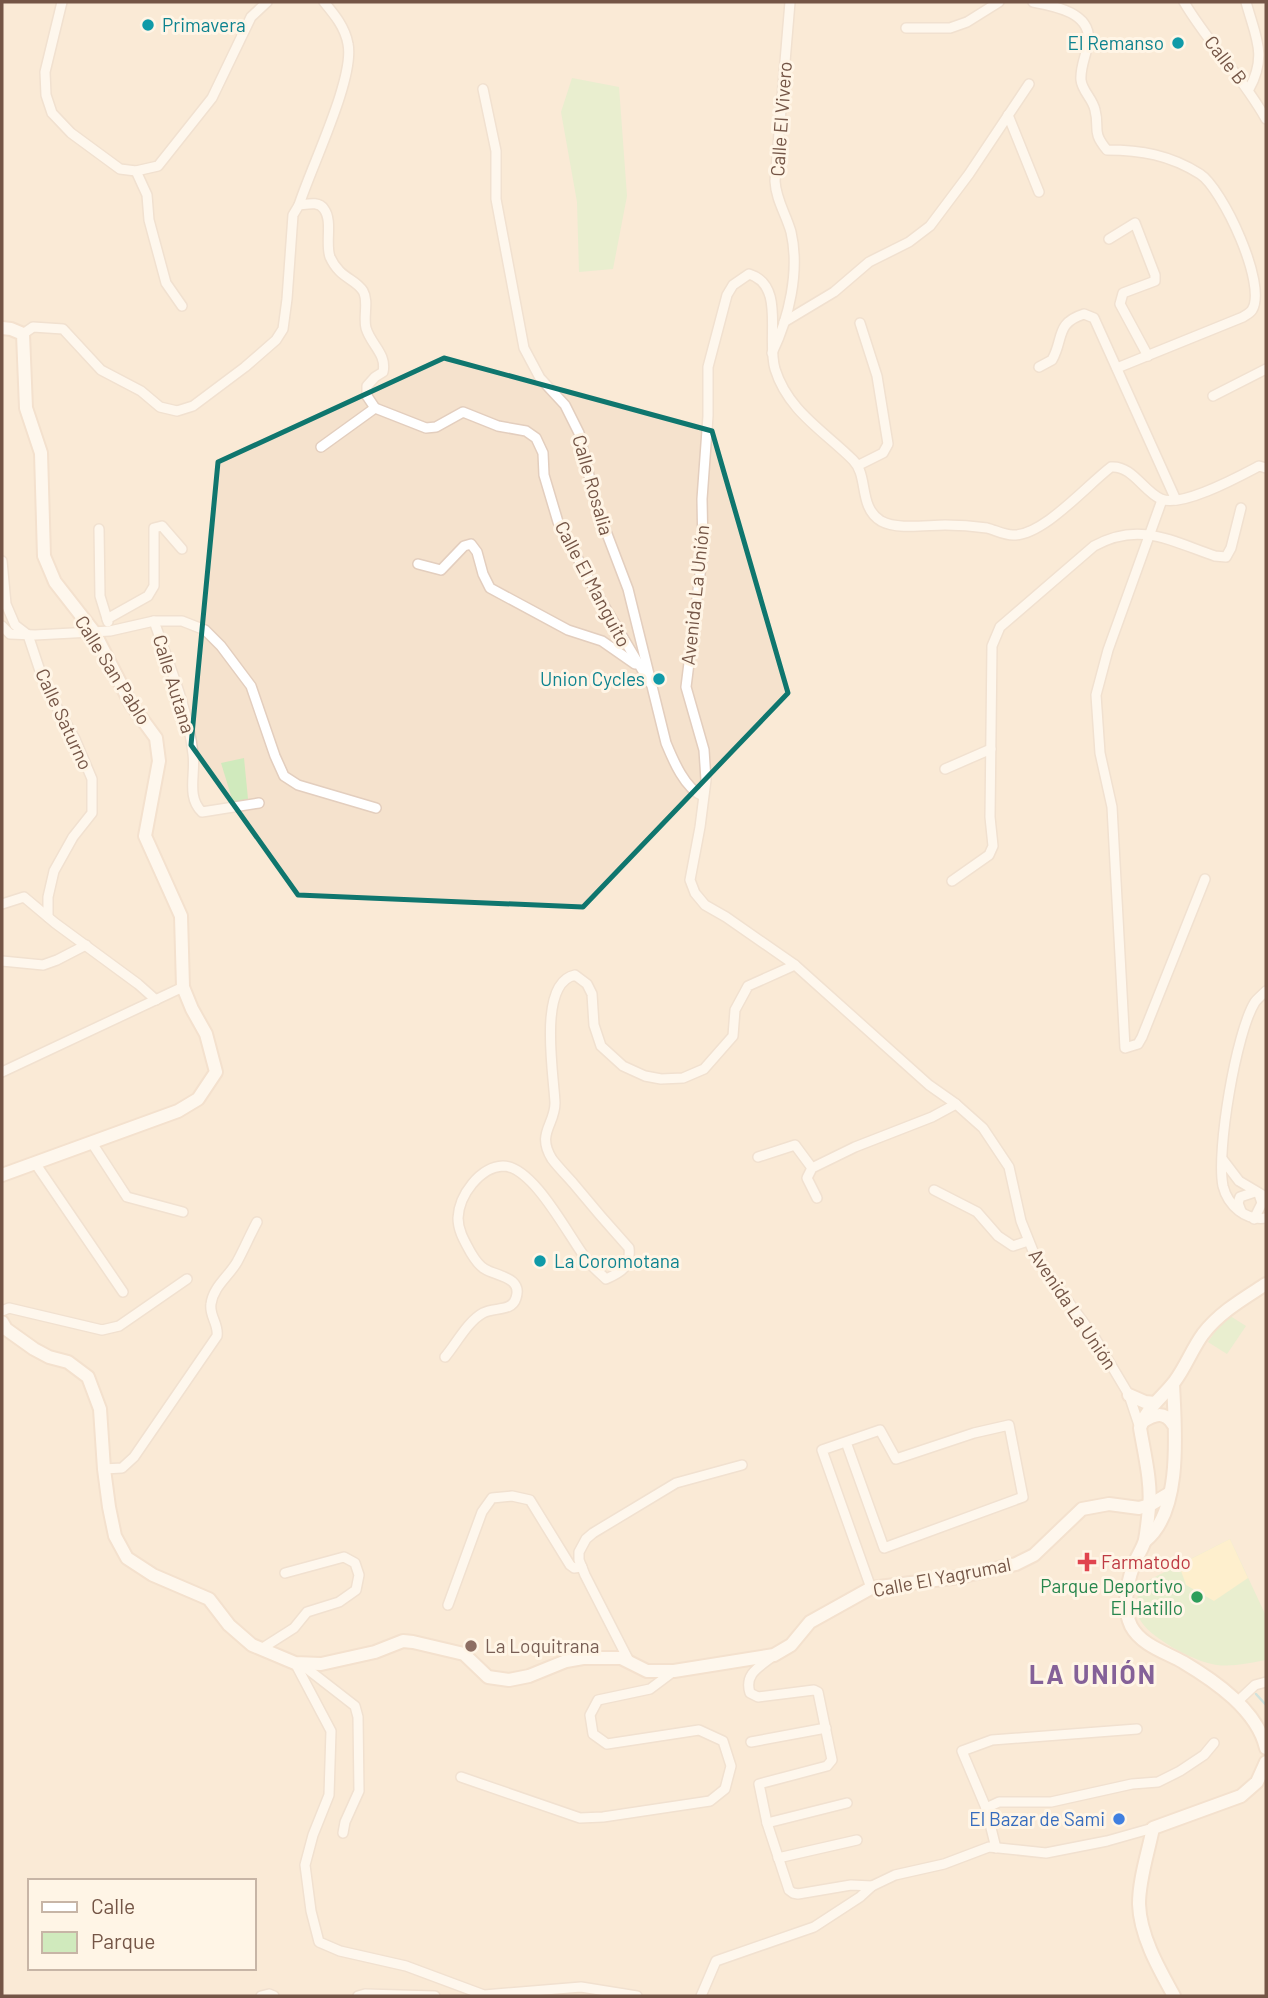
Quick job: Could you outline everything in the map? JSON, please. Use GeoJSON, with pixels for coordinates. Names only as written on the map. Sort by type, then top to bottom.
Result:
{"type":"FeatureCollection","features":[{"type":"Feature","properties":{"kind":"street"},"geometry":{"type":"LineString","coordinates":[[62,2],[45,72],[46,95],[52,113],[71,133],[120,169],[135,171],[158,166],[212,98],[251,17],[267,2]]}},
{"type":"Feature","properties":{"kind":"street"},"geometry":{"type":"LineString","coordinates":[[2,328],[23,334],[33,327],[62,329],[80,351],[101,370],[141,391],[160,407],[177,411],[193,406],[276,340],[283,329],[293,215],[344,83],[349,45],[339,19],[324,2]]}},
{"type":"Feature","properties":{"kind":"street","name":"Calle El Vivero"},"geometry":{"type":"LineString","coordinates":[[771,355],[785,322],[790,300],[793,243],[790,227],[776,195],[775,181],[790,2]]}},
{"type":"Feature","properties":{"kind":"street"},"geometry":{"type":"LineString","coordinates":[[906,28],[950,28],[967,22],[999,2]]}},
{"type":"Feature","properties":{"kind":"street"},"geometry":{"type":"LineString","coordinates":[[1033,2],[1059,6],[1078,17],[1086,27],[1088,40],[1081,70],[1081,85],[1096,111],[1095,128],[1098,139],[1107,150],[1138,150],[1164,157],[1202,175],[1223,201],[1250,264],[1255,298],[1252,310],[1244,317],[1117,368]]}},
{"type":"Feature","properties":{"kind":"street","name":"Calle B"},"geometry":{"type":"LineString","coordinates":[[1184,2],[1249,89],[1266,119]]}},
{"type":"Feature","properties":{"kind":"street"},"geometry":{"type":"LineString","coordinates":[[1246,2],[1262,48],[1263,62],[1257,79],[1249,89]]}},
{"type":"Feature","properties":{"kind":"street"},"geometry":{"type":"LineString","coordinates":[[785,322],[834,292],[869,262],[909,242],[930,226],[969,174],[1028,84]]}},
{"type":"Feature","properties":{"kind":"street","name":"Calle Rosalia"},"geometry":{"type":"LineString","coordinates":[[483,89],[496,150],[496,199],[524,348],[540,378],[565,405],[579,433],[596,505],[628,589],[666,743],[674,761],[695,793],[703,796]]}},
{"type":"Feature","properties":{"kind":"street"},"geometry":{"type":"LineString","coordinates":[[1008,115],[1039,192]]}},
{"type":"Feature","properties":{"kind":"street"},"geometry":{"type":"LineString","coordinates":[[135,171],[147,195],[149,220],[166,283],[182,306]]}},
{"type":"Feature","properties":{"kind":"street"},"geometry":{"type":"LineString","coordinates":[[299,205],[318,203],[323,206],[329,254],[338,271],[360,286],[366,295],[366,329],[385,365],[383,372],[367,386],[368,396],[375,408],[321,447]]}},
{"type":"Feature","properties":{"kind":"street"},"geometry":{"type":"LineString","coordinates":[[1109,240],[1135,223],[1155,275],[1154,281],[1123,293],[1120,304],[1148,356]]}},
{"type":"Feature","properties":{"kind":"street","name":"Avenida La Unión"},"geometry":{"type":"LineString","coordinates":[[859,465],[818,431],[791,402],[782,387],[771,355],[772,300],[760,277],[749,274],[733,285],[727,295],[708,367],[708,416],[702,499],[703,550],[686,687],[704,750],[706,780],[690,880],[695,893],[705,905],[795,965],[929,1085],[983,1128],[1009,1167],[1028,1241],[1043,1268],[1095,1338],[1129,1395],[1141,1425],[1150,1505],[1145,1541],[1132,1571],[1126,1600],[1126,1611],[1135,1633],[1217,1684],[1259,1728],[1266,1748]]}},
{"type":"Feature","properties":{"kind":"street"},"geometry":{"type":"LineString","coordinates":[[1040,367],[1052,360],[1064,325],[1071,318],[1084,314],[1094,318],[1175,500]]}},
{"type":"Feature","properties":{"kind":"street"},"geometry":{"type":"LineString","coordinates":[[860,323],[877,376],[888,444],[883,453],[859,465],[864,498],[881,521],[895,525],[954,525],[1012,535],[1027,533],[1044,525],[1111,467],[1123,468],[1162,500],[1175,500],[1222,487],[1259,466],[1266,468]]}},
{"type":"Feature","properties":{"kind":"street","name":"Calle San Pablo"},"geometry":{"type":"LineString","coordinates":[[2,1175],[178,1111],[198,1099],[216,1072],[206,1034],[183,987],[181,916],[145,836],[159,761],[156,738],[131,704],[94,632],[55,582],[44,556],[41,453],[26,408],[23,334]]}},
{"type":"Feature","properties":{"kind":"street"},"geometry":{"type":"LineString","coordinates":[[1213,396],[1266,369]]}},
{"type":"Feature","properties":{"kind":"street","name":"Calle El Manguito"},"geometry":{"type":"LineString","coordinates":[[375,408],[426,428],[436,427],[463,412],[506,429],[526,432],[536,438],[543,453],[544,475],[558,522],[650,683]]}},
{"type":"Feature","properties":{"kind":"street"},"geometry":{"type":"LineString","coordinates":[[1162,500],[1108,650],[1096,695],[1100,753],[1112,807],[1125,1048],[1138,1044],[1142,1037],[1205,879]]}},
{"type":"Feature","properties":{"kind":"street"},"geometry":{"type":"LineString","coordinates":[[952,881],[989,855],[993,846],[990,817],[992,646],[1000,627],[1094,546],[1107,538],[1136,533],[1150,534],[1215,556],[1226,557],[1231,548],[1241,508]]}},
{"type":"Feature","properties":{"kind":"street"},"geometry":{"type":"LineString","coordinates":[[107,619],[148,596],[154,586],[154,528],[162,526],[182,549]]}},
{"type":"Feature","properties":{"kind":"street"},"geometry":{"type":"LineString","coordinates":[[99,529],[100,596],[110,631]]}},
{"type":"Feature","properties":{"kind":"street"},"geometry":{"type":"LineString","coordinates":[[418,564],[442,570],[464,546],[471,544],[477,552],[490,588],[568,630],[601,641],[641,669]]}},
{"type":"Feature","properties":{"kind":"street","name":"Calle Saturno"},"geometry":{"type":"LineString","coordinates":[[2,561],[6,604],[15,625],[28,635],[45,686],[75,739],[92,779],[92,813],[54,871],[48,897],[48,917]]}},
{"type":"Feature","properties":{"kind":"street"},"geometry":{"type":"LineString","coordinates":[[2,626],[10,634],[28,635],[110,631],[155,621],[182,621],[205,630],[221,646],[250,686],[284,776],[298,785],[376,808]]}},
{"type":"Feature","properties":{"kind":"street","name":"Calle Autana"},"geometry":{"type":"LineString","coordinates":[[155,621],[187,716],[194,757],[192,795],[196,807],[202,812],[260,803]]}},
{"type":"Feature","properties":{"kind":"street"},"geometry":{"type":"LineString","coordinates":[[946,769],[991,750]]}},
{"type":"Feature","properties":{"kind":"street"},"geometry":{"type":"LineString","coordinates":[[2,904],[24,897],[156,1000]]}},
{"type":"Feature","properties":{"kind":"street"},"geometry":{"type":"LineString","coordinates":[[2,961],[43,965],[86,945]]}},
{"type":"Feature","properties":{"kind":"street"},"geometry":{"type":"LineString","coordinates":[[445,1357],[483,1313],[510,1306],[516,1299],[516,1289],[509,1278],[485,1269],[473,1257],[460,1232],[458,1217],[466,1195],[476,1178],[488,1169],[506,1166],[522,1174],[559,1215],[587,1261],[606,1279],[622,1272],[630,1259],[629,1248],[551,1157],[545,1134],[555,1106],[551,1071],[552,1023],[559,986],[566,977],[575,975],[587,984],[592,994],[594,1025],[601,1046],[623,1066],[645,1076],[661,1079],[683,1078],[704,1069],[733,1036],[735,1010],[748,986],[795,965]]}},
{"type":"Feature","properties":{"kind":"street"},"geometry":{"type":"LineString","coordinates":[[2,1072],[183,987]]}},
{"type":"Feature","properties":{"kind":"street"},"geometry":{"type":"LineString","coordinates":[[1266,991],[1255,1001],[1234,1062],[1222,1158],[1224,1188],[1235,1207],[1254,1219],[1266,1218]]}},
{"type":"Feature","properties":{"kind":"street"},"geometry":{"type":"LineString","coordinates":[[817,1198],[807,1178],[812,1168],[855,1147],[932,1117],[956,1104]]}},
{"type":"Feature","properties":{"kind":"street"},"geometry":{"type":"LineString","coordinates":[[92,1143],[127,1197],[183,1212]]}},
{"type":"Feature","properties":{"kind":"street"},"geometry":{"type":"LineString","coordinates":[[758,1157],[795,1144],[812,1168]]}},
{"type":"Feature","properties":{"kind":"street"},"geometry":{"type":"LineString","coordinates":[[1222,1158],[1239,1181],[1260,1194],[1262,1203],[1254,1219]]}},
{"type":"Feature","properties":{"kind":"street"},"geometry":{"type":"LineString","coordinates":[[35,1163],[123,1292]]}},
{"type":"Feature","properties":{"kind":"street"},"geometry":{"type":"LineString","coordinates":[[934,1190],[978,1212],[1006,1243],[1013,1246],[1028,1241]]}},
{"type":"Feature","properties":{"kind":"street"},"geometry":{"type":"LineString","coordinates":[[1241,1213],[1238,1203],[1240,1197],[1260,1194]]}},
{"type":"Feature","properties":{"kind":"street"},"geometry":{"type":"LineString","coordinates":[[104,1469],[122,1468],[134,1457],[217,1336],[211,1303],[217,1289],[236,1264],[257,1222]]}},
{"type":"Feature","properties":{"kind":"street"},"geometry":{"type":"LineString","coordinates":[[2,1311],[9,1308],[102,1330],[119,1326],[187,1279]]}},
{"type":"Feature","properties":{"kind":"street"},"geometry":{"type":"LineString","coordinates":[[1141,1425],[1155,1403],[1173,1384],[1202,1336],[1215,1321],[1266,1284]]}},
{"type":"Feature","properties":{"kind":"street"},"geometry":{"type":"LineString","coordinates":[[2,1322],[6,1329],[34,1349],[49,1357],[68,1362],[88,1377],[100,1409],[104,1469],[115,1536],[127,1558],[153,1575],[209,1599],[229,1625],[251,1645],[298,1664],[355,1706],[358,1717],[359,1791],[343,1833]]}},
{"type":"Feature","properties":{"kind":"street","name":"Avenida La Unión"},"geometry":{"type":"LineString","coordinates":[[1145,1541],[1159,1527],[1170,1493],[1173,1471],[1173,1384]]}},
{"type":"Feature","properties":{"kind":"street"},"geometry":{"type":"LineString","coordinates":[[1129,1395],[1155,1403]]}},
{"type":"Feature","properties":{"kind":"street"},"geometry":{"type":"LineString","coordinates":[[1141,1425],[1161,1414],[1173,1424]]}},
{"type":"Feature","properties":{"kind":"street"},"geometry":{"type":"LineString","coordinates":[[846,1441],[884,1548],[1023,1497],[1009,1425],[974,1433],[896,1459],[880,1430],[846,1441],[822,1450],[871,1588]]}},
{"type":"Feature","properties":{"kind":"street"},"geometry":{"type":"LineString","coordinates":[[629,1661],[579,1560],[581,1546],[593,1533],[676,1483],[742,1465]]}},
{"type":"Feature","properties":{"kind":"street"},"geometry":{"type":"LineString","coordinates":[[1147,1468],[1160,1478],[1173,1471]]}},
{"type":"Feature","properties":{"kind":"street"},"geometry":{"type":"LineString","coordinates":[[1150,1505],[1170,1493]]}},
{"type":"Feature","properties":{"kind":"street"},"geometry":{"type":"LineString","coordinates":[[448,1605],[482,1511],[492,1498],[512,1496],[530,1500],[570,1565],[574,1568],[582,1567]]}},
{"type":"Feature","properties":{"kind":"street","name":"Calle El Yagrumal"},"geometry":{"type":"LineString","coordinates":[[774,1655],[790,1645],[810,1622],[871,1588],[958,1577],[1016,1564],[1034,1555],[1082,1508],[1100,1504],[1139,1508],[1150,1505]]}},
{"type":"Feature","properties":{"kind":"street"},"geometry":{"type":"LineString","coordinates":[[261,1650],[294,1628],[307,1612],[339,1602],[356,1590],[359,1575],[355,1563],[344,1557],[285,1573]]}},
{"type":"Feature","properties":{"kind":"street"},"geometry":{"type":"LineString","coordinates":[[298,1664],[321,1664],[375,1652],[403,1641],[455,1650],[464,1654],[488,1677],[498,1680],[519,1679],[566,1661],[583,1658],[621,1658],[647,1671],[674,1671],[774,1655]]}},
{"type":"Feature","properties":{"kind":"street"},"geometry":{"type":"LineString","coordinates":[[774,1655],[750,1675],[747,1684],[750,1693],[758,1697],[814,1690],[820,1696],[831,1764],[759,1784],[767,1823],[793,1894],[851,1885],[872,1885]]}},
{"type":"Feature","properties":{"kind":"street"},"geometry":{"type":"LineString","coordinates":[[298,1664],[331,1731],[330,1795],[313,1835],[305,1866],[311,1911],[319,1942],[340,1951],[407,1966],[484,1994],[498,1996],[551,1993],[581,1987],[637,1996]]}},
{"type":"Feature","properties":{"kind":"street"},"geometry":{"type":"LineString","coordinates":[[461,1777],[580,1818],[710,1801],[725,1789],[732,1766],[723,1741],[699,1730],[607,1744],[593,1734],[590,1715],[598,1700],[650,1689],[674,1671]]}},
{"type":"Feature","properties":{"kind":"street"},"geometry":{"type":"LineString","coordinates":[[1237,1702],[1255,1685],[1266,1682]]}},
{"type":"Feature","properties":{"kind":"street"},"geometry":{"type":"LineString","coordinates":[[751,1742],[826,1728]]}},
{"type":"Feature","properties":{"kind":"street"},"geometry":{"type":"LineString","coordinates":[[996,1847],[986,1808],[962,1751],[992,1740],[1137,1729]]}},
{"type":"Feature","properties":{"kind":"street"},"geometry":{"type":"LineString","coordinates":[[986,1808],[999,1802],[1060,1801],[1132,1784],[1158,1782],[1204,1755],[1214,1743]]}},
{"type":"Feature","properties":{"kind":"street"},"geometry":{"type":"LineString","coordinates":[[701,1996],[716,1961],[814,1927],[860,1897],[872,1885],[895,1875],[944,1864],[989,1847],[1046,1853],[1107,1841],[1153,1828],[1241,1796],[1257,1782],[1266,1762]]}},
{"type":"Feature","properties":{"kind":"street"},"geometry":{"type":"LineString","coordinates":[[767,1823],[847,1803]]}},
{"type":"Feature","properties":{"kind":"street"},"geometry":{"type":"LineString","coordinates":[[1153,1828],[1142,1879],[1140,1911],[1154,1956],[1174,1996]]}},
{"type":"Feature","properties":{"kind":"street"},"geometry":{"type":"LineString","coordinates":[[778,1858],[857,1840]]}},
{"type":"Feature","properties":{"kind":"street"},"geometry":{"type":"LineString","coordinates":[[261,1996],[274,1996]]}},
{"type":"Feature","properties":{"kind":"street"},"geometry":{"type":"LineString","coordinates":[[358,1996],[435,1996]]}},
{"type":"Feature","properties":{"kind":"highlighted area"},"geometry":{"type":"Polygon","coordinates":[[[444,358],[712,431],[788,693],[583,907],[298,895],[191,745],[218,462],[444,358]]]}},
{"type":"Feature","properties":{"kind":"shaded area"},"geometry":{"type":"Polygon","coordinates":[[[2,2],[1266,2],[1266,1996],[2,1996],[2,2]]]}},
{"type":"Feature","properties":{"kind":"green space"},"geometry":{"type":"Polygon","coordinates":[[[572,78],[619,87],[627,196],[613,269],[579,272],[577,202],[561,112],[572,78]]]}},
{"type":"Feature","properties":{"kind":"green space"},"geometry":{"type":"Polygon","coordinates":[[[244,758],[248,799],[233,802],[221,763],[244,758]]]}},
{"type":"Feature","properties":{"kind":"green space"},"geometry":{"type":"Polygon","coordinates":[[[1227,1314],[1246,1326],[1227,1354],[1208,1342],[1227,1314]]]}},
{"type":"Feature","properties":{"kind":"green space","name":"Parque Deportivo El Hatillo"},"geometry":{"type":"Polygon","coordinates":[[[1230,1539],[1266,1616],[1266,1660],[1239,1665],[1218,1665],[1182,1653],[1151,1633],[1139,1618],[1137,1610],[1139,1585],[1230,1539]]]}},
{"type":"Feature","properties":{"kind":"sand"},"geometry":{"type":"Polygon","coordinates":[[[1230,1539],[1248,1578],[1214,1601],[1186,1585],[1179,1565],[1230,1539]]]}},
{"type":"Feature","properties":{"kind":"waterway"},"geometry":{"type":"LineString","coordinates":[[1256,1694],[1266,1705]]}},
{"type":"Feature","properties":{"kind":"place","name":"Primavera"},"geometry":{"type":"Point","coordinates":[148,25]}},
{"type":"Feature","properties":{"kind":"place","name":"El Remanso"},"geometry":{"type":"Point","coordinates":[1178,43]}},
{"type":"Feature","properties":{"kind":"place","name":"Union Cycles"},"geometry":{"type":"Point","coordinates":[659,679]}},
{"type":"Feature","properties":{"kind":"place","name":"La Coromotana"},"geometry":{"type":"Point","coordinates":[540,1261]}},
{"type":"Feature","properties":{"kind":"place","name":"Farmatodo"},"geometry":{"type":"Point","coordinates":[1087,1562]}},
{"type":"Feature","properties":{"kind":"place","name":"Parque Deportivo El Hatillo"},"geometry":{"type":"Point","coordinates":[1197,1597]}},
{"type":"Feature","properties":{"kind":"place","name":"La Loquitrana"},"geometry":{"type":"Point","coordinates":[471,1646]}},
{"type":"Feature","properties":{"kind":"place","name":"El Bazar de Sami"},"geometry":{"type":"Point","coordinates":[1119,1819]}},
{"type":"Feature","properties":{"kind":"district","name":"LA UNIÓN"},"geometry":{"type":"Point","coordinates":[1093,1675]}}]}
